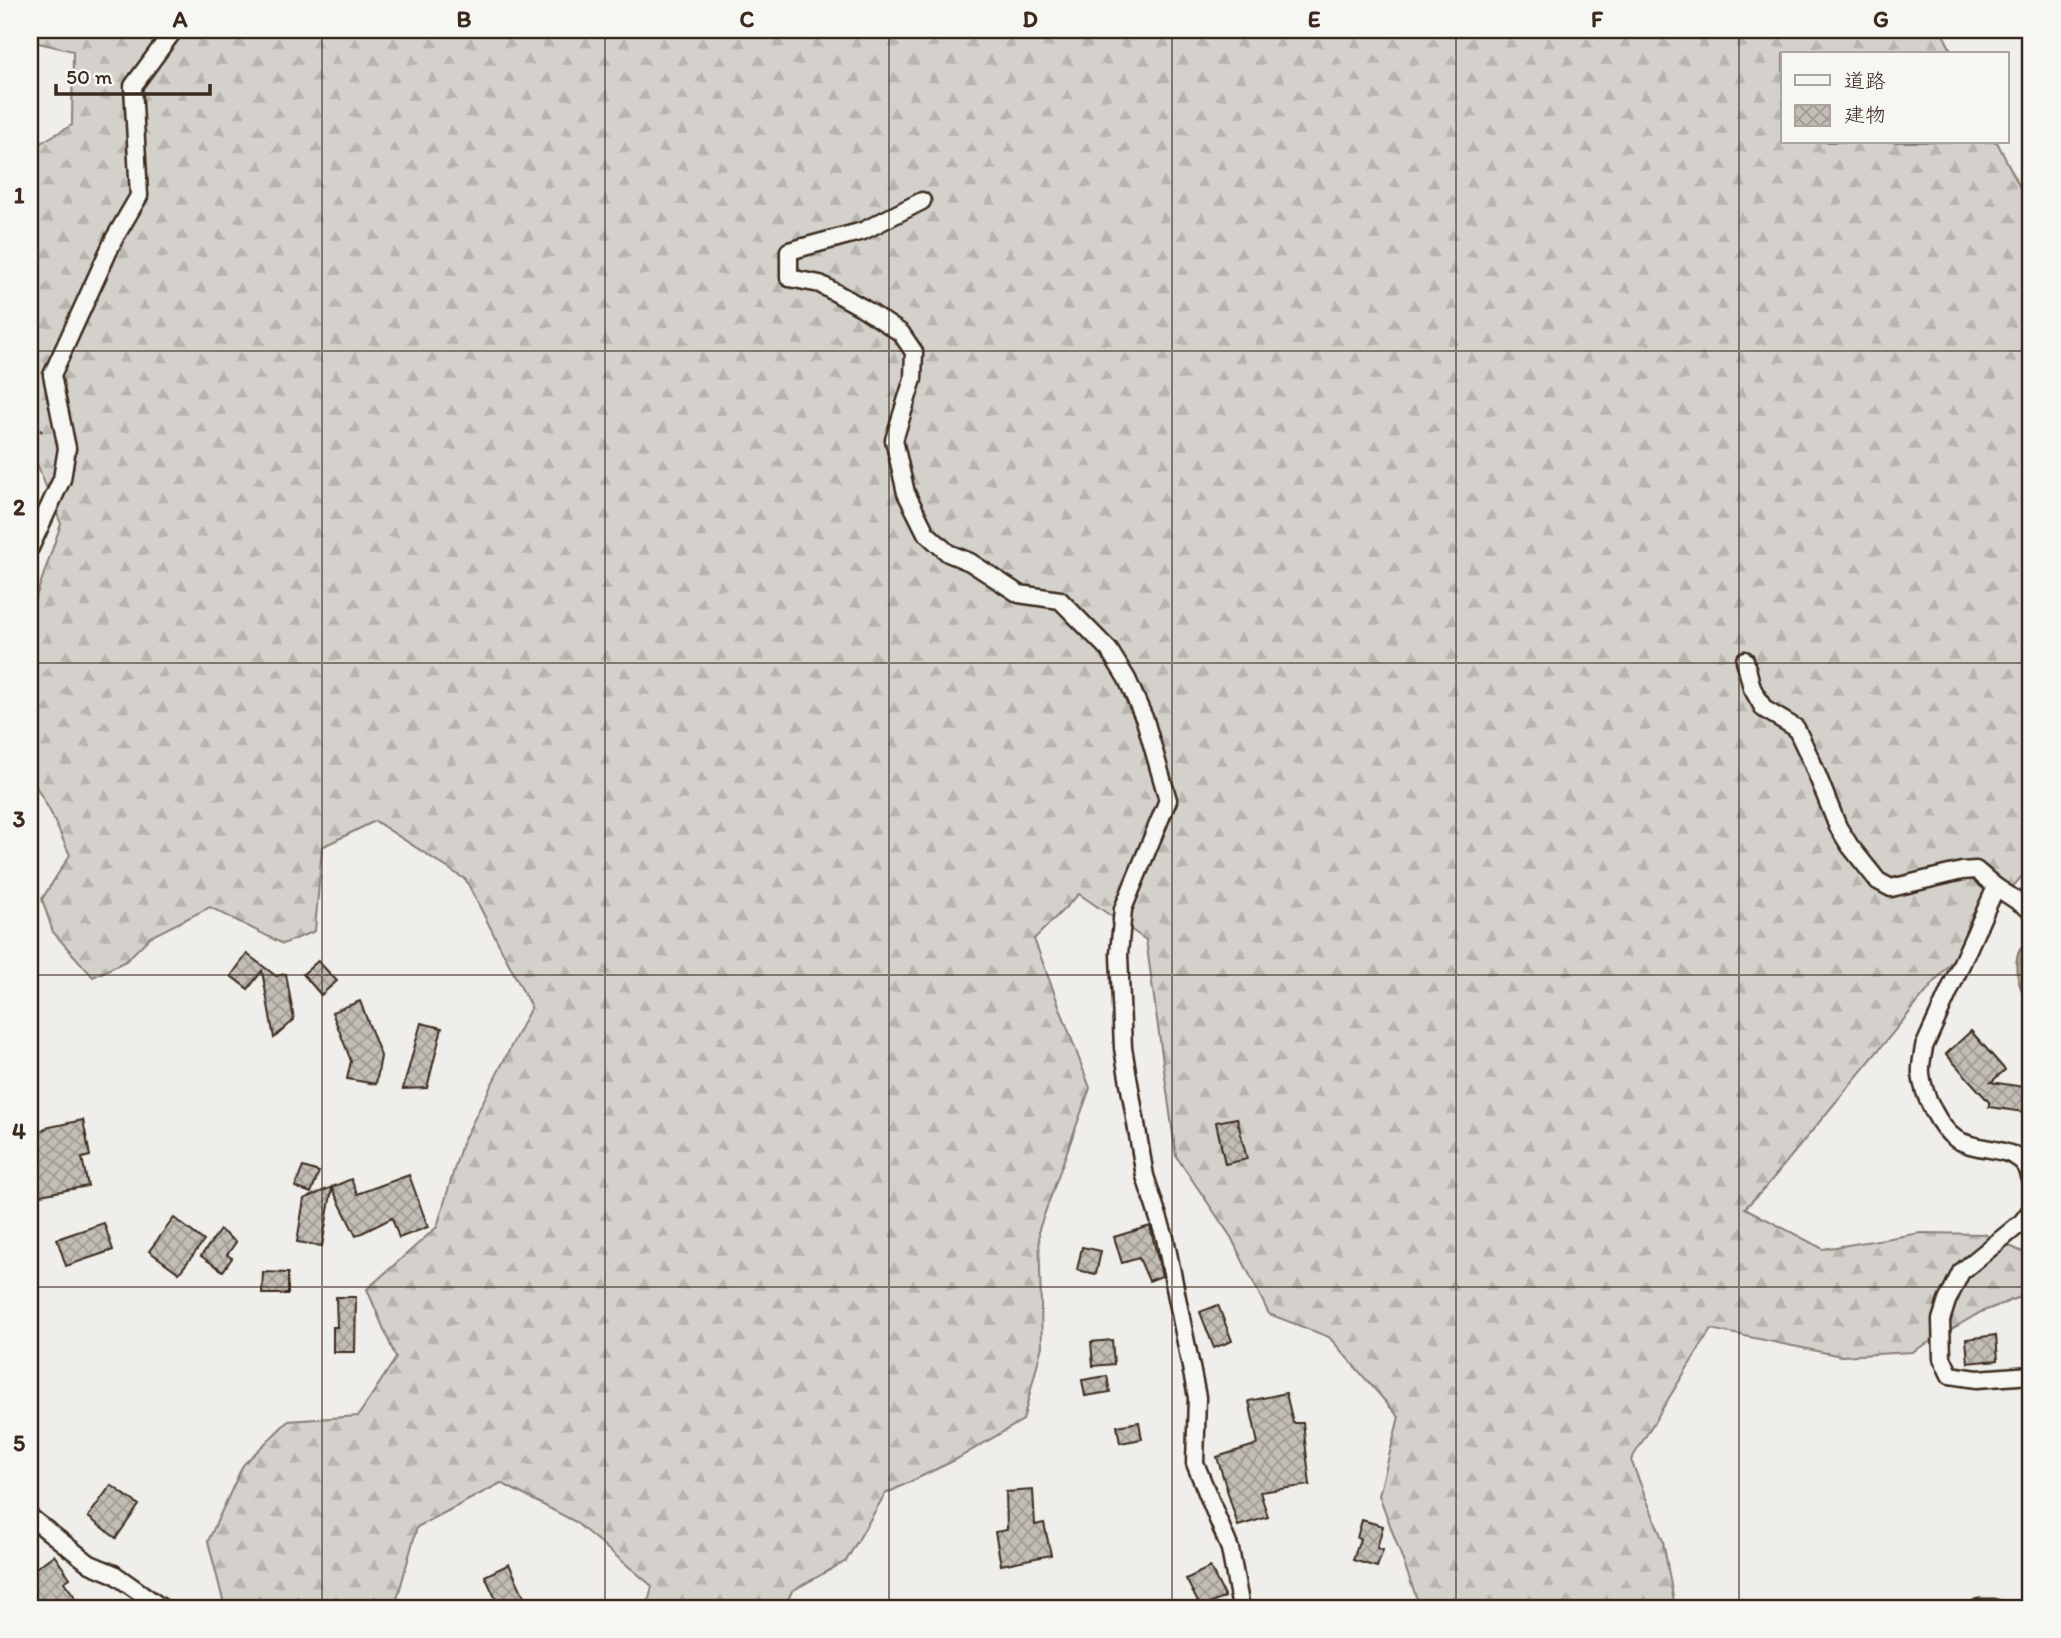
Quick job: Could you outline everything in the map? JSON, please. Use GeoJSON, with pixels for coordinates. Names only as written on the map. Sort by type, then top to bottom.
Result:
{"type":"FeatureCollection","features":[{"type":"Feature","properties":{"kind":"street"},"geometry":{"type":"LineString","coordinates":[[30,548],[62,479],[67,448],[52,375],[114,239],[139,195],[132,86],[174,30]]}},
{"type":"Feature","properties":{"kind":"street"},"geometry":{"type":"LineString","coordinates":[[922,201],[863,231],[789,251],[789,278],[820,284],[863,308],[901,333],[914,352],[913,379],[894,440],[905,493],[926,533],[948,553],[970,562],[1019,594],[1060,600],[1108,650],[1127,680],[1145,720],[1168,800],[1123,909],[1119,954],[1123,1048],[1145,1176],[1165,1237],[1198,1396],[1195,1463],[1230,1549],[1241,1608]]}},
{"type":"Feature","properties":{"kind":"street"},"geometry":{"type":"LineString","coordinates":[[1745,660],[1752,688],[1764,709],[1796,728],[1838,827],[1878,881],[1891,888],[1976,870],[2031,910]]}},
{"type":"Feature","properties":{"kind":"street"},"geometry":{"type":"LineString","coordinates":[[1996,887],[1924,1047],[1921,1073],[1930,1104],[1944,1129],[1958,1140],[2018,1157],[2029,1170],[2031,1180]]}},
{"type":"Feature","properties":{"kind":"street"},"geometry":{"type":"LineString","coordinates":[[2031,1210],[2022,1222],[1961,1272],[1947,1300],[1941,1320],[1942,1358],[1950,1375],[1977,1379],[2031,1375]]}},
{"type":"Feature","properties":{"kind":"street"},"geometry":{"type":"LineString","coordinates":[[30,1517],[90,1564],[114,1574],[162,1608]]}},
{"type":"Feature","properties":{"kind":"street"},"geometry":{"type":"LineString","coordinates":[[1979,1608],[1994,1608]]}},
{"type":"Feature","properties":{"kind":"green space"},"geometry":{"type":"Polygon","coordinates":[[[30,30],[1941,30],[1952,52],[1781,52],[1781,144],[1998,144],[2031,209],[2031,865],[1765,1188],[1745,1208],[1823,1249],[1921,1233],[1984,1234],[2031,1256],[2031,1293],[1981,1312],[1912,1352],[1841,1356],[1711,1329],[1631,1460],[1663,1541],[1675,1608],[1423,1608],[1417,1599],[1379,1495],[1399,1417],[1329,1337],[1269,1314],[1231,1237],[1176,1156],[1146,940],[1079,894],[1034,939],[1090,1088],[1039,1229],[1042,1346],[1023,1420],[955,1460],[885,1494],[846,1561],[792,1591],[784,1608],[647,1608],[652,1586],[574,1521],[501,1483],[417,1527],[398,1596],[392,1608],[225,1608],[208,1541],[243,1465],[288,1421],[358,1416],[396,1358],[367,1289],[437,1227],[462,1143],[531,1007],[466,880],[375,821],[322,847],[315,931],[283,944],[210,907],[150,937],[126,961],[93,977],[53,932],[42,899],[70,855],[30,776],[30,614],[61,524],[30,446],[30,149],[72,125],[73,51],[30,41],[30,30]]]}},
{"type":"Feature","properties":{"kind":"water"},"geometry":{"type":"Polygon","coordinates":[[[2031,940],[2031,1008],[2019,982],[2016,962],[2018,953],[2031,940]]]}},
{"type":"Feature","properties":{"kind":"building"},"geometry":{"type":"Polygon","coordinates":[[[247,954],[276,976],[286,974],[294,1020],[274,1038],[262,971],[248,989],[231,976],[247,954]]]}},
{"type":"Feature","properties":{"kind":"building"},"geometry":{"type":"Polygon","coordinates":[[[318,961],[337,981],[321,995],[303,974],[318,961]]]}},
{"type":"Feature","properties":{"kind":"building"},"geometry":{"type":"Polygon","coordinates":[[[360,1001],[381,1056],[376,1084],[347,1079],[351,1061],[332,1012],[360,1001]]]}},
{"type":"Feature","properties":{"kind":"building"},"geometry":{"type":"Polygon","coordinates":[[[421,1023],[442,1028],[427,1088],[403,1089],[421,1023]]]}},
{"type":"Feature","properties":{"kind":"building"},"geometry":{"type":"Polygon","coordinates":[[[1971,1031],[2005,1070],[1991,1082],[2031,1088],[2031,1113],[1989,1107],[1989,1102],[1946,1054],[1971,1031]]]}},
{"type":"Feature","properties":{"kind":"building"},"geometry":{"type":"Polygon","coordinates":[[[1237,1118],[1247,1159],[1225,1164],[1216,1122],[1237,1118]]]}},
{"type":"Feature","properties":{"kind":"building"},"geometry":{"type":"Polygon","coordinates":[[[83,1120],[90,1156],[82,1158],[88,1186],[30,1197],[30,1133],[83,1120]]]}},
{"type":"Feature","properties":{"kind":"building"},"geometry":{"type":"Polygon","coordinates":[[[303,1167],[319,1172],[311,1193],[295,1187],[303,1167]]]}},
{"type":"Feature","properties":{"kind":"building"},"geometry":{"type":"Polygon","coordinates":[[[409,1175],[428,1227],[399,1238],[392,1218],[356,1236],[332,1188],[322,1246],[297,1242],[304,1199],[351,1179],[357,1194],[409,1175]]]}},
{"type":"Feature","properties":{"kind":"building"},"geometry":{"type":"Polygon","coordinates":[[[174,1218],[204,1241],[179,1273],[149,1251],[174,1218]]]}},
{"type":"Feature","properties":{"kind":"building"},"geometry":{"type":"Polygon","coordinates":[[[104,1223],[113,1250],[66,1266],[57,1239],[104,1223]]]}},
{"type":"Feature","properties":{"kind":"building"},"geometry":{"type":"Polygon","coordinates":[[[1150,1226],[1162,1276],[1149,1281],[1139,1258],[1122,1263],[1114,1237],[1150,1226]]]}},
{"type":"Feature","properties":{"kind":"building"},"geometry":{"type":"Polygon","coordinates":[[[220,1230],[236,1242],[227,1255],[232,1258],[223,1271],[201,1256],[220,1230]]]}},
{"type":"Feature","properties":{"kind":"building"},"geometry":{"type":"Polygon","coordinates":[[[1082,1247],[1101,1251],[1096,1274],[1077,1270],[1082,1247]]]}},
{"type":"Feature","properties":{"kind":"building"},"geometry":{"type":"Polygon","coordinates":[[[263,1272],[288,1273],[288,1294],[262,1294],[263,1272]]]}},
{"type":"Feature","properties":{"kind":"building"},"geometry":{"type":"Polygon","coordinates":[[[336,1297],[356,1297],[355,1352],[333,1352],[333,1327],[337,1327],[336,1297]]]}},
{"type":"Feature","properties":{"kind":"building"},"geometry":{"type":"Polygon","coordinates":[[[1218,1305],[1232,1341],[1214,1348],[1200,1312],[1218,1305]]]}},
{"type":"Feature","properties":{"kind":"building"},"geometry":{"type":"Polygon","coordinates":[[[1996,1335],[1998,1360],[1968,1363],[1966,1339],[1996,1335]]]}},
{"type":"Feature","properties":{"kind":"building"},"geometry":{"type":"Polygon","coordinates":[[[1112,1340],[1114,1364],[1093,1366],[1091,1342],[1112,1340]]]}},
{"type":"Feature","properties":{"kind":"building"},"geometry":{"type":"Polygon","coordinates":[[[1107,1376],[1110,1392],[1085,1396],[1082,1380],[1107,1376]]]}},
{"type":"Feature","properties":{"kind":"building"},"geometry":{"type":"Polygon","coordinates":[[[1286,1393],[1293,1423],[1303,1423],[1310,1485],[1260,1492],[1268,1517],[1238,1526],[1217,1457],[1258,1444],[1249,1401],[1286,1393]]]}},
{"type":"Feature","properties":{"kind":"building"},"geometry":{"type":"Polygon","coordinates":[[[1139,1422],[1142,1439],[1120,1443],[1117,1426],[1139,1422]]]}},
{"type":"Feature","properties":{"kind":"building"},"geometry":{"type":"Polygon","coordinates":[[[111,1485],[139,1505],[116,1538],[88,1517],[111,1485]]]}},
{"type":"Feature","properties":{"kind":"building"},"geometry":{"type":"Polygon","coordinates":[[[1033,1490],[1035,1525],[1044,1523],[1051,1555],[1001,1565],[995,1532],[1007,1530],[1006,1492],[1033,1490]]]}},
{"type":"Feature","properties":{"kind":"building"},"geometry":{"type":"Polygon","coordinates":[[[1362,1520],[1383,1526],[1377,1548],[1383,1550],[1377,1567],[1353,1560],[1360,1539],[1357,1538],[1362,1520]]]}},
{"type":"Feature","properties":{"kind":"building"},"geometry":{"type":"Polygon","coordinates":[[[54,1555],[70,1578],[64,1582],[83,1608],[34,1608],[30,1602],[30,1572],[54,1555]]]}},
{"type":"Feature","properties":{"kind":"building"},"geometry":{"type":"Polygon","coordinates":[[[509,1564],[527,1603],[515,1608],[500,1608],[485,1576],[509,1564]]]}},
{"type":"Feature","properties":{"kind":"building"},"geometry":{"type":"Polygon","coordinates":[[[1210,1567],[1225,1597],[1201,1608],[1186,1579],[1210,1567]]]}}]}
